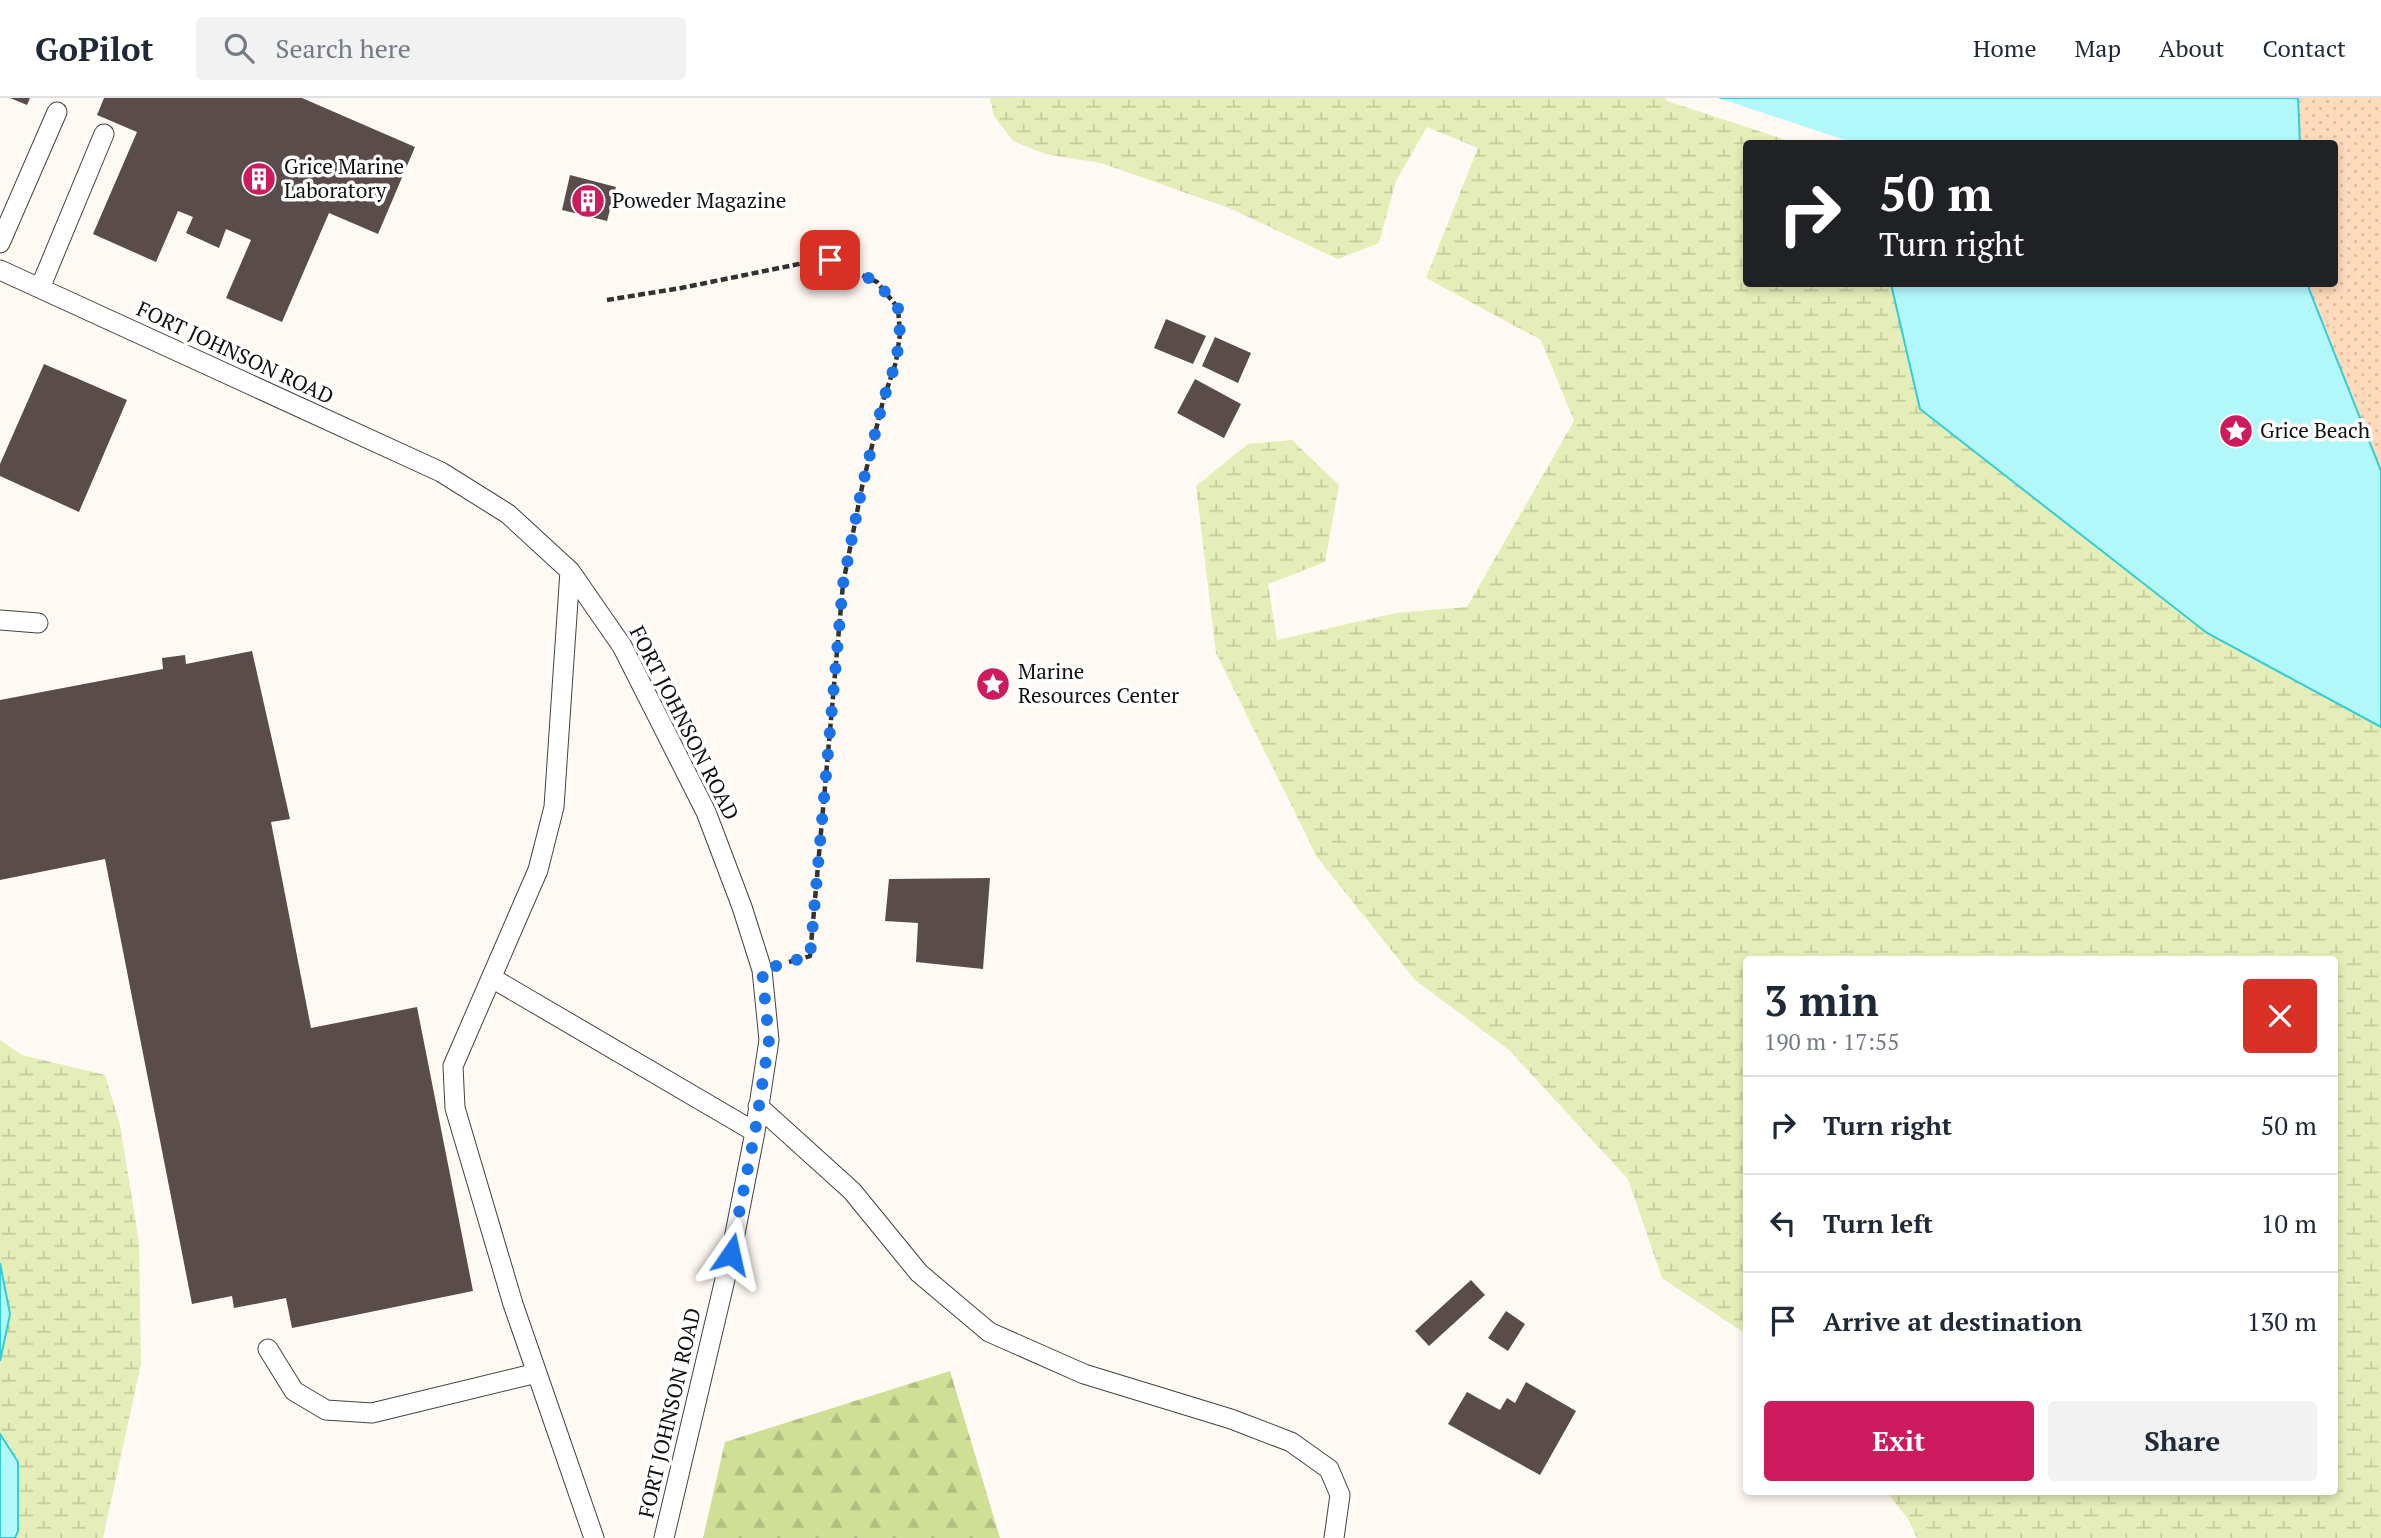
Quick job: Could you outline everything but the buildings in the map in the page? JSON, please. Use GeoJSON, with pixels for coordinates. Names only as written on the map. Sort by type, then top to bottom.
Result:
{"type":"FeatureCollection","features":[{"type":"Feature","properties":{"kind":"lane"},"geometry":{"type":"LineString","coordinates":[[0,243],[57,112]]}},
{"type":"Feature","properties":{"kind":"lane"},"geometry":{"type":"LineString","coordinates":[[40,288],[104,134]]}},
{"type":"Feature","properties":{"kind":"lane","name":"FORT JOHNSON ROAD"},"geometry":{"type":"LineString","coordinates":[[0,270],[441,472],[508,514],[570,571],[622,646],[706,812],[742,907],[762,970],[769,1040],[755,1132],[731,1254],[664,1538]]}},
{"type":"Feature","properties":{"kind":"lane"},"geometry":{"type":"LineString","coordinates":[[570,571],[554,807],[538,870],[453,1066],[455,1108],[513,1304],[594,1538]]}},
{"type":"Feature","properties":{"kind":"lane"},"geometry":{"type":"LineString","coordinates":[[0,620],[38,623]]}},
{"type":"Feature","properties":{"kind":"lane"},"geometry":{"type":"LineString","coordinates":[[492,978],[755,1132]]}},
{"type":"Feature","properties":{"kind":"lane"},"geometry":{"type":"LineString","coordinates":[[758,1106],[852,1191],[919,1273],[989,1332],[1084,1374],[1231,1419],[1291,1442],[1329,1469],[1340,1495],[1334,1538]]}},
{"type":"Feature","properties":{"kind":"lane"},"geometry":{"type":"LineString","coordinates":[[268,1349],[294,1391],[327,1410],[372,1413],[537,1373]]}},
{"type":"Feature","properties":{"kind":"path"},"geometry":{"type":"LineString","coordinates":[[607,300],[830,260],[877,282],[898,308],[900,334],[896,362],[883,401],[862,487],[843,584],[810,956],[762,970]]}},
{"type":"Feature","properties":{"kind":"green space"},"geometry":{"type":"Polygon","coordinates":[[[990,98],[1668,98],[1801,140],[1743,140],[1743,287],[1892,287],[1920,409],[2206,632],[2333,287],[2338,287],[2338,140],[2381,98],[2381,1538],[1917,1538],[1908,1519],[1889,1495],[2338,1495],[2338,956],[1743,956],[1743,1332],[1662,1278],[1628,1179],[1509,1050],[1415,980],[1317,857],[1216,653],[1196,486],[1248,444],[1292,440],[1339,485],[1325,562],[1268,584],[1277,640],[1396,613],[1467,607],[1574,421],[1541,340],[1426,278],[1478,148],[1427,127],[1396,181],[1379,243],[1338,259],[1229,208],[1101,163],[1045,154],[1013,141],[994,116],[990,98]]]}},
{"type":"Feature","properties":{"kind":"green space"},"geometry":{"type":"Polygon","coordinates":[[[0,1040],[22,1055],[105,1075],[120,1125],[139,1242],[141,1364],[103,1538],[0,1538],[0,1040]]]}},
{"type":"Feature","properties":{"kind":"green space"},"geometry":{"type":"Polygon","coordinates":[[[950,1371],[1000,1538],[703,1538],[725,1442],[950,1371]]]}},
{"type":"Feature","properties":{"kind":"sand","name":"Grice Beach"},"geometry":{"type":"Polygon","coordinates":[[[1948,98],[2381,98],[2381,628],[1995,287],[2338,287],[2338,140],[1951,140],[1948,98]]]}},
{"type":"Feature","properties":{"kind":"water"},"geometry":{"type":"Polygon","coordinates":[[[1668,98],[2298,98],[2300,140],[1801,140],[1668,98]]]}},
{"type":"Feature","properties":{"kind":"water"},"geometry":{"type":"Polygon","coordinates":[[[1892,287],[2309,287],[2381,471],[2381,727],[2207,633],[1920,409],[1892,287]]]}},
{"type":"Feature","properties":{"kind":"water"},"geometry":{"type":"Polygon","coordinates":[[[0,1263],[10,1314],[0,1361],[0,1263]]]}},
{"type":"Feature","properties":{"kind":"water"},"geometry":{"type":"Polygon","coordinates":[[[0,1434],[18,1462],[18,1531],[15,1538],[0,1538],[0,1434]]]}},
{"type":"Feature","properties":{"kind":"pier"},"geometry":{"type":"Polygon","coordinates":[[[1665,98],[1718,98],[1845,140],[1786,140],[1667,101],[1665,98]]]}},
{"type":"Feature","properties":{"kind":"place","name":"Grice Marine Laboratory"},"geometry":{"type":"Point","coordinates":[259,179]}},
{"type":"Feature","properties":{"kind":"place","name":"Poweder Magazine"},"geometry":{"type":"Point","coordinates":[588,201]}},
{"type":"Feature","properties":{"kind":"place","name":"Grice Beach"},"geometry":{"type":"Point","coordinates":[2236,431]}},
{"type":"Feature","properties":{"kind":"place","name":"Marine Resources Center"},"geometry":{"type":"Point","coordinates":[993,684]}},
{"type":"Feature","properties":{"kind":"route"},"geometry":{"type":"LineString","coordinates":[[731,1254],[755,1132],[769,1040],[762,970],[810,956],[843,584],[862,487],[883,401],[896,362],[900,334],[898,308],[877,282],[830,260]]}}]}
